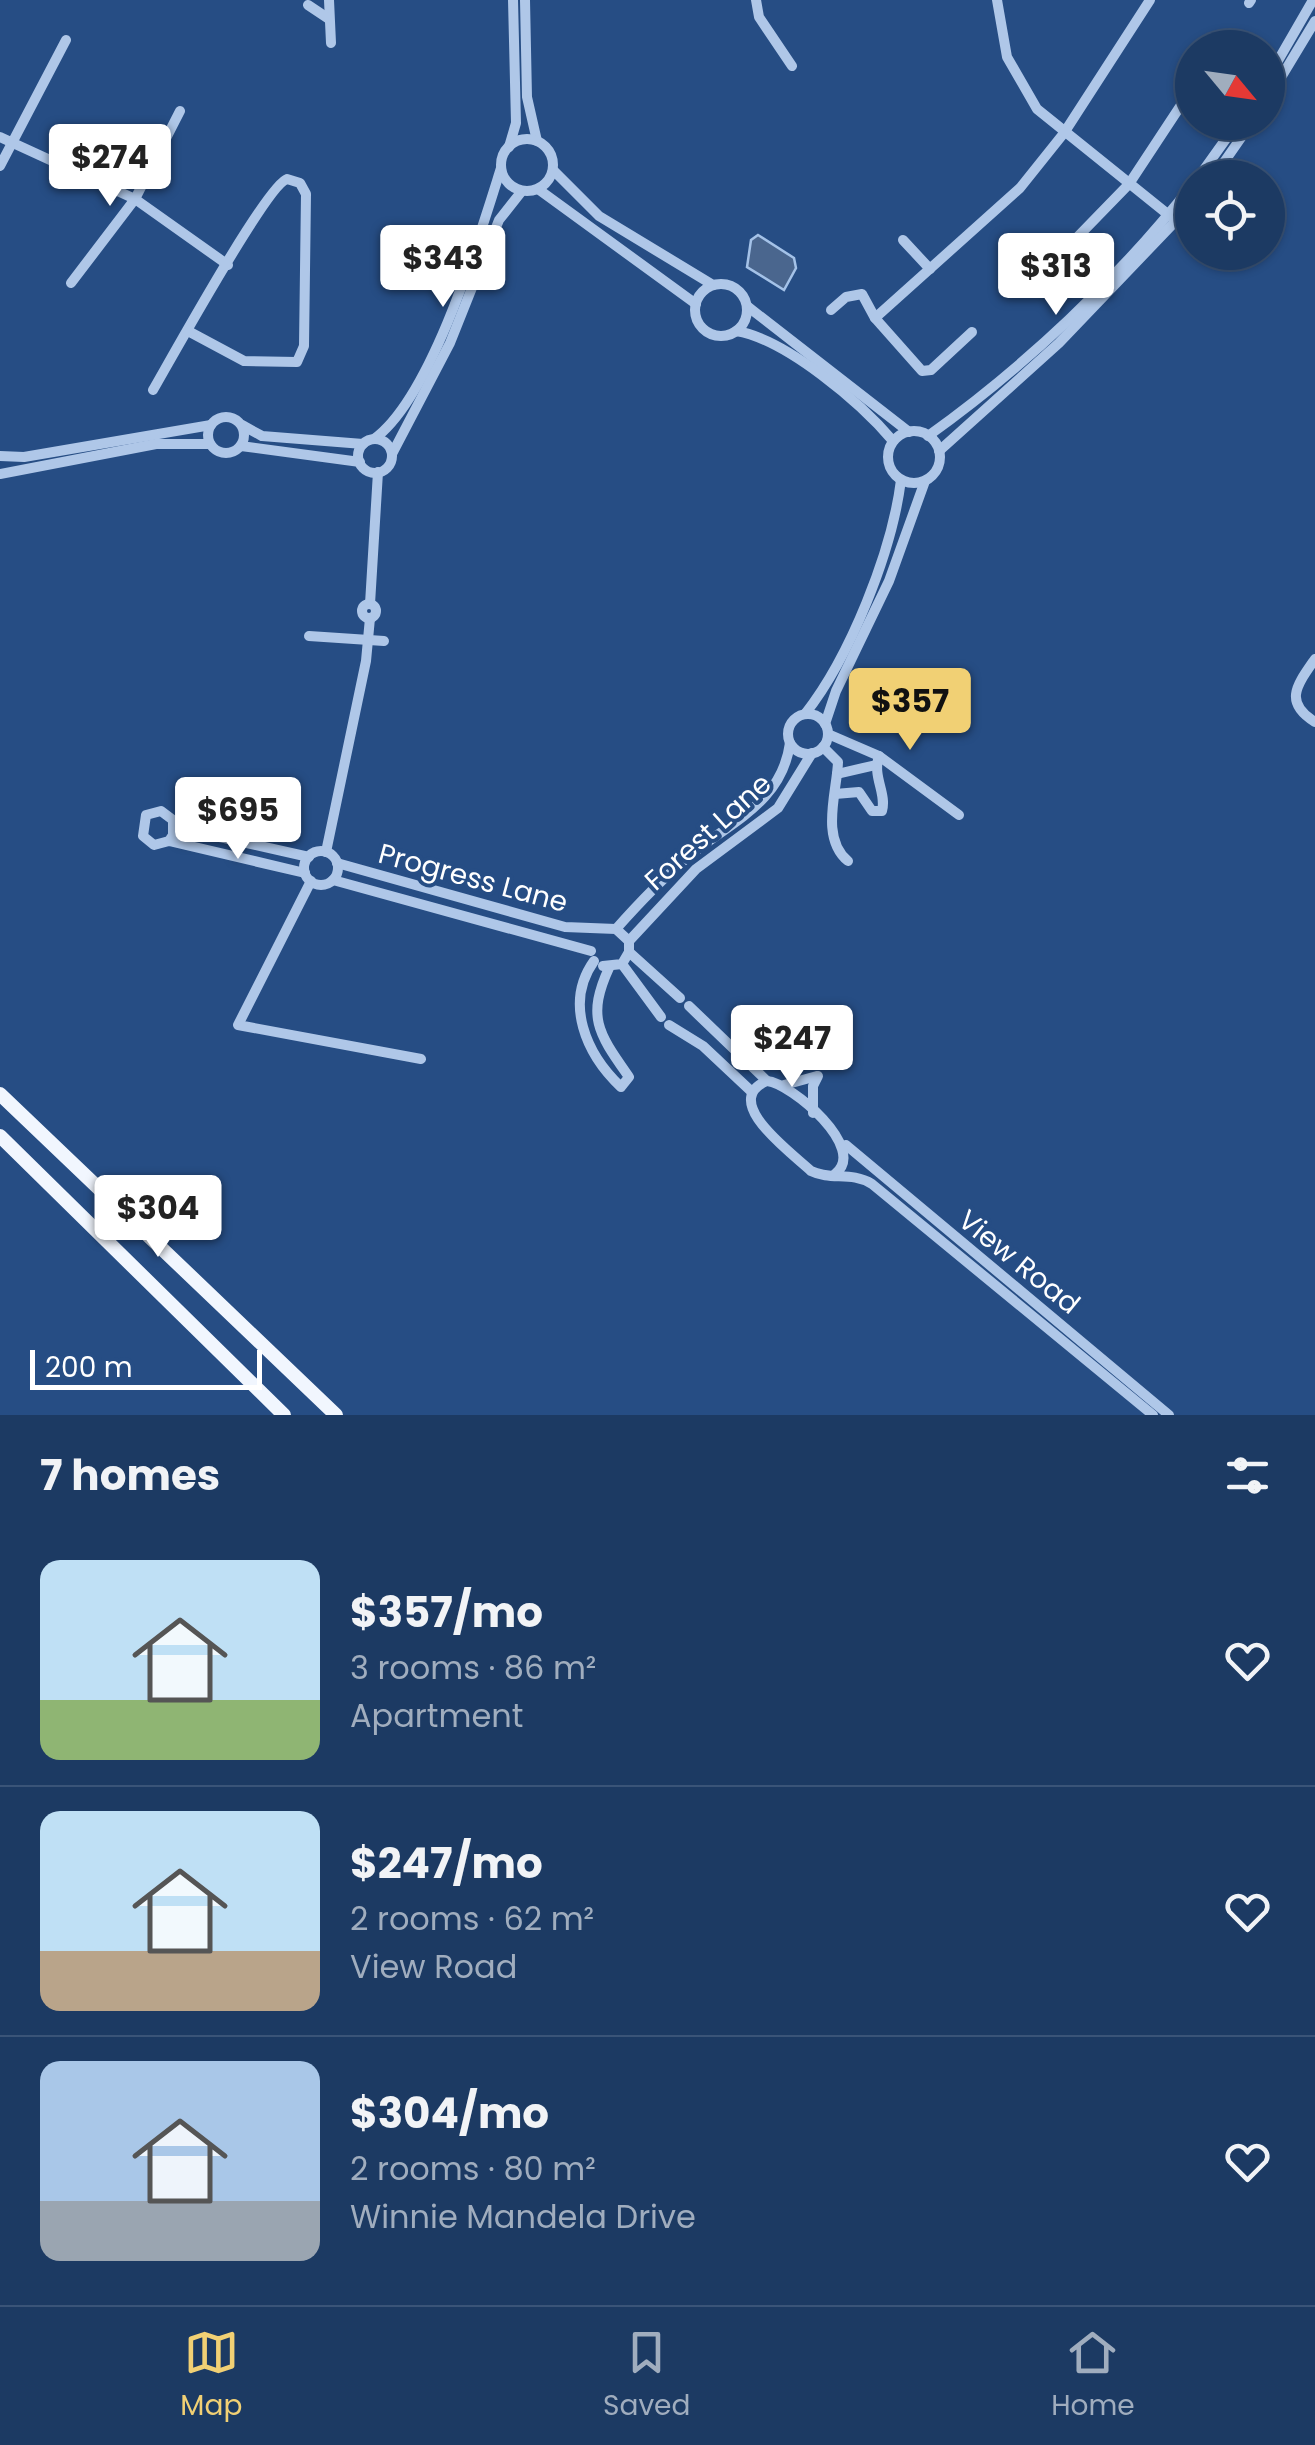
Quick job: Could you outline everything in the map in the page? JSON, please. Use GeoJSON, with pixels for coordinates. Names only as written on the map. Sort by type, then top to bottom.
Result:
{"type":"FeatureCollection","features":[{"type":"Feature","properties":{"kind":"main road"},"geometry":{"type":"LineString","coordinates":[[0,1094],[336,1415]]}},
{"type":"Feature","properties":{"kind":"main road"},"geometry":{"type":"LineString","coordinates":[[0,1136],[284,1415]]}},
{"type":"Feature","properties":{"kind":"street"},"geometry":{"type":"LineString","coordinates":[[304,3],[326,0],[330,43]]}},
{"type":"Feature","properties":{"kind":"street"},"geometry":{"type":"LineString","coordinates":[[360,462],[368,442],[403,410],[445,324],[502,168],[516,123],[512,0]]}},
{"type":"Feature","properties":{"kind":"street"},"geometry":{"type":"LineString","coordinates":[[525,0],[526,97],[537,141],[550,153],[553,170],[590,209],[676,265],[713,285],[739,290],[747,306],[910,432],[928,436],[939,451]]}},
{"type":"Feature","properties":{"kind":"street"},"geometry":{"type":"LineString","coordinates":[[756,0],[759,16],[792,66]]}},
{"type":"Feature","properties":{"kind":"street"},"geometry":{"type":"LineString","coordinates":[[997,0],[1014,74],[1037,109],[1171,217]]}},
{"type":"Feature","properties":{"kind":"street"},"geometry":{"type":"LineString","coordinates":[[875,318],[1020,188],[1064,133],[1150,0]]}},
{"type":"Feature","properties":{"kind":"street"},"geometry":{"type":"LineString","coordinates":[[1285,49],[1313,0]]}},
{"type":"Feature","properties":{"kind":"street"},"geometry":{"type":"LineString","coordinates":[[304,3],[330,18]]}},
{"type":"Feature","properties":{"kind":"street"},"geometry":{"type":"LineString","coordinates":[[1285,71],[1315,21]]}},
{"type":"Feature","properties":{"kind":"street"},"geometry":{"type":"LineString","coordinates":[[0,166],[66,40]]}},
{"type":"Feature","properties":{"kind":"street"},"geometry":{"type":"LineString","coordinates":[[70,283],[135,199],[180,111]]}},
{"type":"Feature","properties":{"kind":"street"},"geometry":{"type":"LineString","coordinates":[[1048,261],[1060,255],[1129,184],[1175,114]]}},
{"type":"Feature","properties":{"kind":"street"},"geometry":{"type":"LineString","coordinates":[[0,137],[135,199],[228,265]]}},
{"type":"Feature","properties":{"kind":"street"},"geometry":{"type":"LineString","coordinates":[[508,148],[520,140],[537,141]]}},
{"type":"Feature","properties":{"kind":"street"},"geometry":{"type":"LineString","coordinates":[[502,168],[508,183],[522,190],[538,189],[696,304]]}},
{"type":"Feature","properties":{"kind":"street"},"geometry":{"type":"LineString","coordinates":[[538,189],[553,170]]}},
{"type":"Feature","properties":{"kind":"street"},"geometry":{"type":"LineString","coordinates":[[153,390],[188,331],[277,184],[287,179],[300,183],[306,194],[300,358],[285,365],[244,361],[188,331]]}},
{"type":"Feature","properties":{"kind":"street"},"geometry":{"type":"LineString","coordinates":[[0,474],[156,444],[210,444],[228,454],[242,446],[360,462],[368,470],[378,472],[388,467],[450,343],[499,220],[522,190]]}},
{"type":"Feature","properties":{"kind":"street"},"geometry":{"type":"LineString","coordinates":[[910,432],[893,441],[888,462],[901,480],[888,548],[878,574],[825,685],[805,714],[790,725],[790,743],[799,752],[812,754],[823,747],[826,729],[899,558],[924,481],[937,468],[939,451],[1059,343],[1175,211]]}},
{"type":"Feature","properties":{"kind":"street"},"geometry":{"type":"LineString","coordinates":[[928,436],[1059,326],[1175,215]]}},
{"type":"Feature","properties":{"kind":"street"},"geometry":{"type":"LineString","coordinates":[[903,240],[930,269]]}},
{"type":"Feature","properties":{"kind":"street"},"geometry":{"type":"LineString","coordinates":[[713,285],[696,304],[697,320],[707,332],[722,336],[736,331],[744,321],[747,306]]}},
{"type":"Feature","properties":{"kind":"street"},"geometry":{"type":"LineString","coordinates":[[831,310],[846,297],[862,294],[875,318],[922,371],[930,370],[972,332]]}},
{"type":"Feature","properties":{"kind":"street"},"geometry":{"type":"LineString","coordinates":[[736,331],[759,336],[805,366],[871,416],[893,441]]}},
{"type":"Feature","properties":{"kind":"street"},"geometry":{"type":"LineString","coordinates":[[0,456],[24,456],[210,425],[224,416],[262,436],[385,442],[392,454]]}},
{"type":"Feature","properties":{"kind":"street"},"geometry":{"type":"LineString","coordinates":[[950,420],[958,430]]}},
{"type":"Feature","properties":{"kind":"street"},"geometry":{"type":"LineString","coordinates":[[210,425],[210,444]]}},
{"type":"Feature","properties":{"kind":"street"},"geometry":{"type":"LineString","coordinates":[[242,425],[242,446]]}},
{"type":"Feature","properties":{"kind":"street"},"geometry":{"type":"LineString","coordinates":[[326,852],[368,642],[370,618],[362,611],[370,604],[378,472]]}},
{"type":"Feature","properties":{"kind":"street"},"geometry":{"type":"LineString","coordinates":[[901,480],[924,481]]}},
{"type":"Feature","properties":{"kind":"street"},"geometry":{"type":"LineString","coordinates":[[309,636],[384,641]]}},
{"type":"Feature","properties":{"kind":"street"},"geometry":{"type":"LineString","coordinates":[[1315,658],[1296,686],[1294,700],[1300,712],[1315,722]]}},
{"type":"Feature","properties":{"kind":"street"},"geometry":{"type":"LineString","coordinates":[[805,714],[818,717],[826,729],[959,814]]}},
{"type":"Feature","properties":{"kind":"street","name":"Forest Lane"},"geometry":{"type":"LineString","coordinates":[[616,929],[658,882],[752,812],[779,779],[790,743]]}},
{"type":"Feature","properties":{"kind":"street"},"geometry":{"type":"LineString","coordinates":[[823,747],[836,758],[836,847],[848,861]]}},
{"type":"Feature","properties":{"kind":"street","name":"Forest Lane"},"geometry":{"type":"LineString","coordinates":[[629,946],[696,869],[778,808],[812,754]]}},
{"type":"Feature","properties":{"kind":"street"},"geometry":{"type":"LineString","coordinates":[[837,774],[877,761]]}},
{"type":"Feature","properties":{"kind":"street"},"geometry":{"type":"LineString","coordinates":[[834,794],[859,792],[872,812],[882,811],[877,761]]}},
{"type":"Feature","properties":{"kind":"street"},"geometry":{"type":"LineString","coordinates":[[160,811],[175,827],[309,856],[326,852],[337,862],[333,880],[319,885],[308,877],[169,842],[148,842],[142,822],[160,811]]}},
{"type":"Feature","properties":{"kind":"street"},"geometry":{"type":"LineString","coordinates":[[169,842],[175,827]]}},
{"type":"Feature","properties":{"kind":"street"},"geometry":{"type":"LineString","coordinates":[[309,856],[308,877],[238,1025],[421,1059]]}},
{"type":"Feature","properties":{"kind":"street","name":"Progress Lane"},"geometry":{"type":"LineString","coordinates":[[337,862],[565,927],[599,932]]}},
{"type":"Feature","properties":{"kind":"street","name":"Progress Lane"},"geometry":{"type":"LineString","coordinates":[[333,880],[592,956]]}},
{"type":"Feature","properties":{"kind":"street"},"geometry":{"type":"LineString","coordinates":[[629,946],[622,964],[609,968],[594,999],[598,1028],[629,1077],[620,1088],[588,1040],[579,1018],[584,975],[599,932],[616,929],[768,1081],[784,1085],[818,1076],[813,1086],[813,1114]]}},
{"type":"Feature","properties":{"kind":"street"},"geometry":{"type":"LineString","coordinates":[[592,956],[609,968]]}},
{"type":"Feature","properties":{"kind":"street","name":"View Road"},"geometry":{"type":"LineString","coordinates":[[622,964],[665,1021],[704,1046],[752,1092],[754,1113],[793,1154],[818,1174],[835,1174],[872,1184],[1152,1410],[1169,1415]]}},
{"type":"Feature","properties":{"kind":"street"},"geometry":{"type":"LineString","coordinates":[[752,1092],[768,1081]]}},
{"type":"Feature","properties":{"kind":"street","name":"View Road"},"geometry":{"type":"LineString","coordinates":[[784,1085],[842,1141],[1152,1410]]}},
{"type":"Feature","properties":{"kind":"street"},"geometry":{"type":"LineString","coordinates":[[835,1174],[846,1160],[842,1141]]}},
{"type":"Feature","properties":{"kind":"water"},"geometry":{"type":"Polygon","coordinates":[[[758,235],[794,258],[796,268],[784,290],[747,267],[751,240],[758,235]]]}}]}
